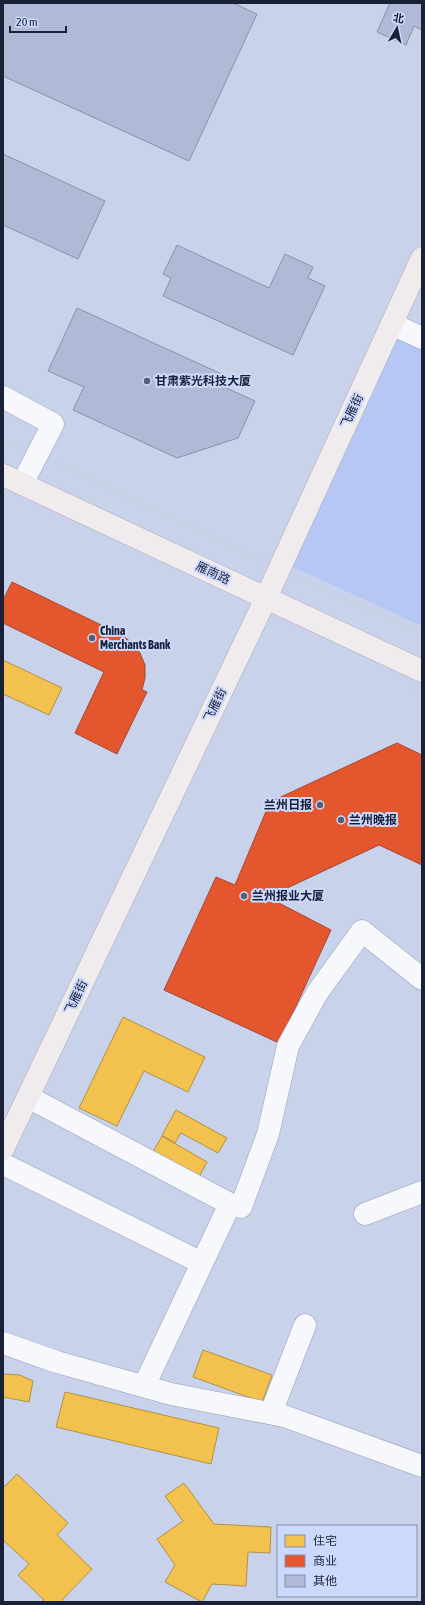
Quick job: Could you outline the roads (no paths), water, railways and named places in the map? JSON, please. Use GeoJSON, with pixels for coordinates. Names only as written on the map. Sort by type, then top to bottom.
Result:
{"type":"FeatureCollection","features":[{"type":"Feature","properties":{"kind":"main road","name":"飞雁街"},"geometry":{"type":"LineString","coordinates":[[3,1149],[280,569],[422,258]]}},
{"type":"Feature","properties":{"kind":"main road","name":"雁南路"},"geometry":{"type":"LineString","coordinates":[[12,480],[422,671]]}},
{"type":"Feature","properties":{"kind":"street"},"geometry":{"type":"LineString","coordinates":[[392,324],[422,338]]}},
{"type":"Feature","properties":{"kind":"street"},"geometry":{"type":"LineString","coordinates":[[3,397],[53,424],[37,454],[12,480]]}},
{"type":"Feature","properties":{"kind":"street"},"geometry":{"type":"LineString","coordinates":[[28,1097],[230,1204],[241,1207],[268,1134],[288,1046],[317,993],[362,931],[422,979]]}},
{"type":"Feature","properties":{"kind":"street"},"geometry":{"type":"LineString","coordinates":[[3,1164],[202,1263]]}},
{"type":"Feature","properties":{"kind":"street"},"geometry":{"type":"LineString","coordinates":[[366,1214],[422,1192]]}},
{"type":"Feature","properties":{"kind":"street"},"geometry":{"type":"LineString","coordinates":[[144,1386],[230,1204]]}},
{"type":"Feature","properties":{"kind":"street"},"geometry":{"type":"LineString","coordinates":[[270,1413],[305,1325]]}},
{"type":"Feature","properties":{"kind":"street"},"geometry":{"type":"LineString","coordinates":[[3,1343],[57,1362],[171,1394],[284,1416],[422,1466]]}},
{"type":"Feature","properties":{"kind":"place","name":"甘肃紫光科技大厦"},"geometry":{"type":"Point","coordinates":[147,381]}},
{"type":"Feature","properties":{"kind":"place","name":"China Merchants Bank"},"geometry":{"type":"Point","coordinates":[92,638]}},
{"type":"Feature","properties":{"kind":"place","name":"兰州日报"},"geometry":{"type":"Point","coordinates":[320,805]}},
{"type":"Feature","properties":{"kind":"place","name":"兰州晚报"},"geometry":{"type":"Point","coordinates":[341,820]}},
{"type":"Feature","properties":{"kind":"place","name":"兰州报业大厦"},"geometry":{"type":"Point","coordinates":[244,896]}}]}
